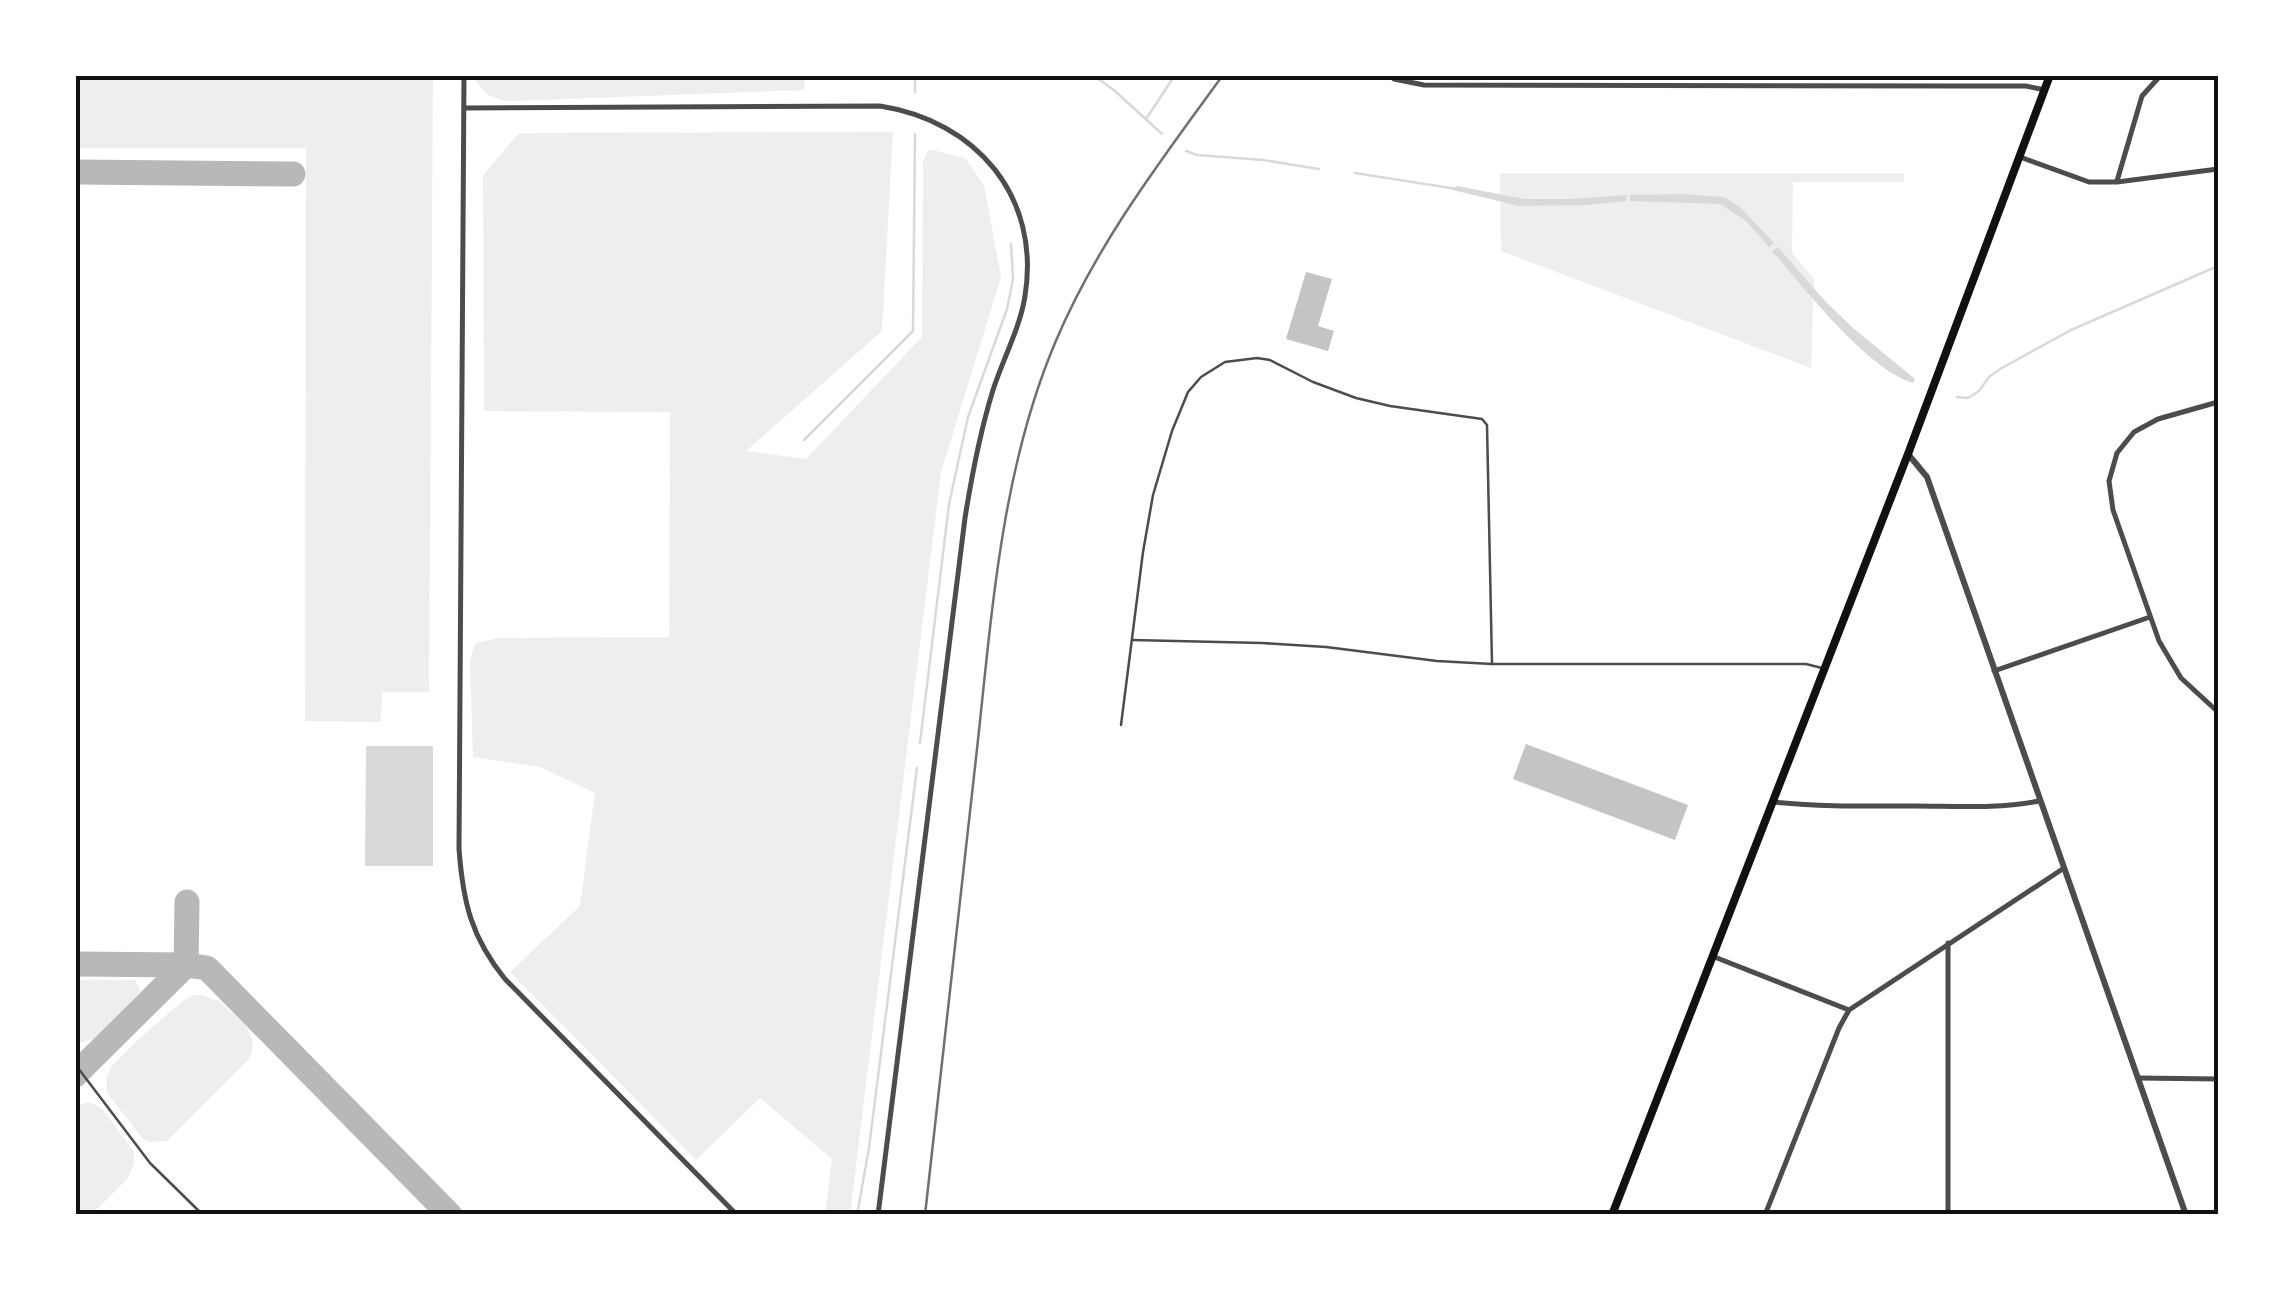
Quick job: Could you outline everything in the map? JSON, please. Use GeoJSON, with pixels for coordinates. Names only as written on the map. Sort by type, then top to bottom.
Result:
{"type":"FeatureCollection","features":[{"type":"Feature","properties":{"kind":"main road"},"geometry":{"type":"LineString","coordinates":[[1612,1215],[1908,454],[2050,75]]}},
{"type":"Feature","properties":{"kind":"street"},"geometry":{"type":"LineString","coordinates":[[464,75],[458,849],[468,913],[488,958],[505,979],[737,1215]]}},
{"type":"Feature","properties":{"kind":"street"},"geometry":{"type":"LineString","coordinates":[[1533,75],[1533,85]]}},
{"type":"Feature","properties":{"kind":"street"},"geometry":{"type":"LineString","coordinates":[[2117,182],[2142,96],[2161,75]]}},
{"type":"Feature","properties":{"kind":"street"},"geometry":{"type":"LineString","coordinates":[[1394,79],[1424,85],[1953,85],[2045,90]]}},
{"type":"Feature","properties":{"kind":"street"},"geometry":{"type":"LineString","coordinates":[[464,108],[902,109],[927,117],[968,141],[992,164],[1017,208],[1026,238],[1025,298],[992,393],[965,518],[878,1215]]}},
{"type":"Feature","properties":{"kind":"street"},"geometry":{"type":"LineString","coordinates":[[2020,157],[2089,182],[2218,170]]}},
{"type":"Feature","properties":{"kind":"street"},"geometry":{"type":"LineString","coordinates":[[2218,402],[2144,425],[2117,453],[2109,481],[2113,510],[2170,663],[2194,692],[2218,712]]}},
{"type":"Feature","properties":{"kind":"street"},"geometry":{"type":"LineString","coordinates":[[1908,454],[1927,477],[2186,1215]]}},
{"type":"Feature","properties":{"kind":"street"},"geometry":{"type":"LineString","coordinates":[[1994,672],[2150,617]]}},
{"type":"Feature","properties":{"kind":"street"},"geometry":{"type":"LineString","coordinates":[[1772,802],[1804,806],[1983,806],[2039,800]]}},
{"type":"Feature","properties":{"kind":"street"},"geometry":{"type":"LineString","coordinates":[[1766,1215],[1849,1010],[2064,868]]}},
{"type":"Feature","properties":{"kind":"street"},"geometry":{"type":"LineString","coordinates":[[1948,943],[1948,1215]]}},
{"type":"Feature","properties":{"kind":"street"},"geometry":{"type":"LineString","coordinates":[[1712,956],[1849,1010]]}},
{"type":"Feature","properties":{"kind":"street"},"geometry":{"type":"LineString","coordinates":[[2138,1078],[2218,1078]]}},
{"type":"Feature","properties":{"kind":"lane"},"geometry":{"type":"LineString","coordinates":[[1121,725],[1143,552],[1160,470],[1188,392],[1209,370],[1232,360],[1270,360],[1314,382],[1390,406],[1482,418],[1487,425],[1492,664]]}},
{"type":"Feature","properties":{"kind":"lane"},"geometry":{"type":"LineString","coordinates":[[1132,640],[1262,643],[1492,664],[1806,664],[1823,669]]}},
{"type":"Feature","properties":{"kind":"lane"},"geometry":{"type":"LineString","coordinates":[[75,1064],[150,1163],[202,1215]]}},
{"type":"Feature","properties":{"kind":"shaded area"},"geometry":{"type":"Polygon","coordinates":[[[75,75],[433,75],[429,692],[382,692],[381,722],[305,721],[306,148],[75,148],[75,75]]]}},
{"type":"Feature","properties":{"kind":"shaded area"},"geometry":{"type":"Polygon","coordinates":[[[474,75],[806,75],[804,90],[511,101],[488,94],[474,75]]]}},
{"type":"Feature","properties":{"kind":"shaded area"},"geometry":{"type":"Polygon","coordinates":[[[893,132],[882,331],[746,451],[806,459],[922,337],[923,161],[929,149],[965,158],[984,185],[1001,277],[941,472],[850,1215],[825,1215],[832,1159],[760,1098],[696,1160],[510,972],[580,906],[595,793],[540,767],[473,757],[470,660],[475,644],[496,638],[669,637],[670,412],[484,411],[483,175],[519,133],[893,132]]]}},
{"type":"Feature","properties":{"kind":"shaded area"},"geometry":{"type":"Polygon","coordinates":[[[1500,173],[1904,173],[1904,182],[1793,182],[1792,253],[1814,279],[1811,368],[1501,251],[1500,173]]]}},
{"type":"Feature","properties":{"kind":"shaded area"},"geometry":{"type":"Polygon","coordinates":[[[1457,186],[1525,199],[1627,195],[1626,201],[1589,205],[1519,206],[1453,190],[1457,186]]]}},
{"type":"Feature","properties":{"kind":"shaded area"},"geometry":{"type":"Polygon","coordinates":[[[1630,195],[1724,197],[1740,207],[1774,243],[1769,247],[1746,221],[1720,204],[1630,201],[1630,195]]]}},
{"type":"Feature","properties":{"kind":"shaded area"},"geometry":{"type":"Polygon","coordinates":[[[1778,247],[1825,301],[1915,379],[1913,383],[1876,362],[1838,326],[1772,251],[1778,247]]]}},
{"type":"Feature","properties":{"kind":"shaded area"},"geometry":{"type":"Polygon","coordinates":[[[366,746],[433,746],[433,866],[365,866],[366,746]]]}},
{"type":"Feature","properties":{"kind":"shaded area"},"geometry":{"type":"Polygon","coordinates":[[[75,980],[135,980],[141,991],[93,1039],[75,1044],[75,980]]]}},
{"type":"Feature","properties":{"kind":"shaded area"},"geometry":{"type":"Polygon","coordinates":[[[194,995],[218,1000],[239,1019],[253,1041],[249,1059],[167,1141],[149,1142],[107,1093],[106,1079],[111,1067],[141,1037],[194,995]]]}},
{"type":"Feature","properties":{"kind":"shaded area"},"geometry":{"type":"Polygon","coordinates":[[[89,1102],[101,1108],[133,1150],[134,1164],[128,1178],[91,1215],[75,1215],[75,1106],[89,1102]]]}},
{"type":"Feature","properties":{"kind":"building"},"geometry":{"type":"Polygon","coordinates":[[[1306,272],[1332,279],[1318,326],[1334,331],[1328,351],[1286,339],[1306,272]]]}},
{"type":"Feature","properties":{"kind":"building"},"geometry":{"type":"Polygon","coordinates":[[[1526,744],[1688,805],[1675,840],[1513,779],[1526,744]]]}},
{"type":"Feature","properties":{"kind":"waterway"},"geometry":{"type":"LineString","coordinates":[[915,75],[915,92]]}},
{"type":"Feature","properties":{"kind":"waterway"},"geometry":{"type":"LineString","coordinates":[[1093,75],[1162,134]]}},
{"type":"Feature","properties":{"kind":"waterway"},"geometry":{"type":"LineString","coordinates":[[1146,119],[1175,75]]}},
{"type":"Feature","properties":{"kind":"waterway"},"geometry":{"type":"LineString","coordinates":[[804,440],[913,331],[915,134]]}},
{"type":"Feature","properties":{"kind":"waterway"},"geometry":{"type":"LineString","coordinates":[[1186,151],[1319,169]]}},
{"type":"Feature","properties":{"kind":"waterway"},"geometry":{"type":"LineString","coordinates":[[1355,173],[1457,189]]}},
{"type":"Feature","properties":{"kind":"waterway"},"geometry":{"type":"LineString","coordinates":[[920,743],[949,504],[968,417],[1007,309],[1013,279],[1011,244]]}},
{"type":"Feature","properties":{"kind":"waterway"},"geometry":{"type":"LineString","coordinates":[[1957,397],[1968,398],[2000,369],[2071,330],[2218,266]]}},
{"type":"Feature","properties":{"kind":"waterway"},"geometry":{"type":"LineString","coordinates":[[857,1215],[917,768]]}},
{"type":"Feature","properties":{"kind":"taxiway"},"geometry":{"type":"LineString","coordinates":[[75,172],[293,174]]}},
{"type":"Feature","properties":{"kind":"taxiway"},"geometry":{"type":"LineString","coordinates":[[75,964],[186,965],[187,902]]}},
{"type":"Feature","properties":{"kind":"taxiway"},"geometry":{"type":"LineString","coordinates":[[75,1075],[186,965],[207,968],[450,1215]]}},
{"type":"Feature","properties":{"kind":"railway"},"geometry":{"type":"LineString","coordinates":[[925,1215],[994,595],[1022,441],[1055,343],[1090,272],[1131,204],[1223,75]]}}]}
